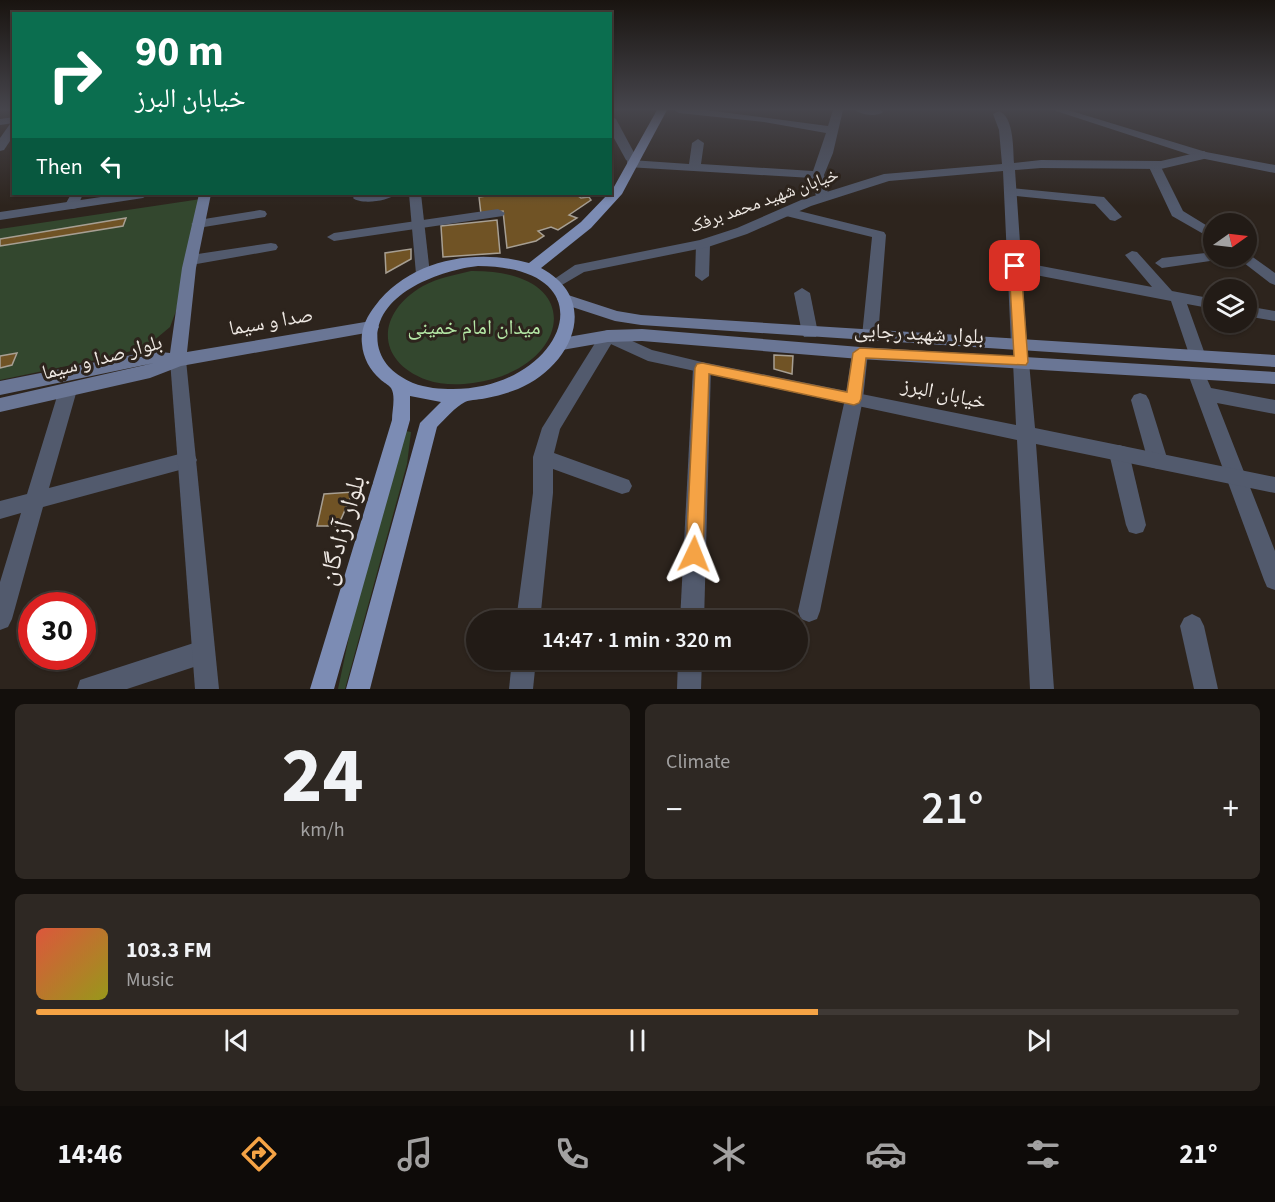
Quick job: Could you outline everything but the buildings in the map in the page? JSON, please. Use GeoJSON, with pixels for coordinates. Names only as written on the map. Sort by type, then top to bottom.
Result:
{"type":"FeatureCollection","features":[{"type":"Feature","properties":{"kind":"main road"},"geometry":{"type":"LineString","coordinates":[[531,268],[586,225],[617,191],[643,142]]}},
{"type":"Feature","properties":{"kind":"main road"},"geometry":{"type":"LineString","coordinates":[[178,360],[191,260],[205,195]]}},
{"type":"Feature","properties":{"kind":"main road"},"geometry":{"type":"LineString","coordinates":[[478,261],[506,262],[531,268],[555,284],[565,298],[569,311],[568,327],[562,344],[546,363],[522,380],[493,391],[459,397],[427,394],[399,385],[379,369],[370,349],[371,327],[381,306],[399,288],[423,274],[450,265],[478,261]]}},
{"type":"Feature","properties":{"kind":"main road","name":"بلوار شهید رجایی"},"geometry":{"type":"LineString","coordinates":[[565,298],[615,316],[641,320],[870,336],[1020,353],[1198,365],[1275,378]]}},
{"type":"Feature","properties":{"kind":"main road","name":"صدا و سیما"},"geometry":{"type":"LineString","coordinates":[[178,360],[371,327]]}},
{"type":"Feature","properties":{"kind":"main road","name":"بلوار شهید رجایی"},"geometry":{"type":"LineString","coordinates":[[562,344],[608,336],[642,335],[860,353],[1020,353]]}},
{"type":"Feature","properties":{"kind":"main road","name":"بلوار صدا و سیما"},"geometry":{"type":"LineString","coordinates":[[0,388],[152,357],[178,360]]}},
{"type":"Feature","properties":{"kind":"main road","name":"بلوار صدا و سیما"},"geometry":{"type":"LineString","coordinates":[[0,405],[150,372],[178,360]]}},
{"type":"Feature","properties":{"kind":"main road","name":"بلوار شهید رجایی"},"geometry":{"type":"LineString","coordinates":[[1198,365],[1275,361]]}},
{"type":"Feature","properties":{"kind":"main road","name":"بلوار آزادگان"},"geometry":{"type":"LineString","coordinates":[[322,689],[401,420],[402,402],[399,385]]}},
{"type":"Feature","properties":{"kind":"main road"},"geometry":{"type":"LineString","coordinates":[[358,689],[429,423],[459,397]]}},
{"type":"Feature","properties":{"kind":"street"},"geometry":{"type":"LineString","coordinates":[[620,142],[632,162],[818,175]]}},
{"type":"Feature","properties":{"kind":"street"},"geometry":{"type":"LineString","coordinates":[[822,198],[818,175],[829,142]]}},
{"type":"Feature","properties":{"kind":"street"},"geometry":{"type":"LineString","coordinates":[[1006,142],[1042,689]]}},
{"type":"Feature","properties":{"kind":"street"},"geometry":{"type":"LineString","coordinates":[[1162,142],[1204,155],[1275,169]]}},
{"type":"Feature","properties":{"kind":"street"},"geometry":{"type":"LineString","coordinates":[[694,168],[698,143]]}},
{"type":"Feature","properties":{"kind":"street","name":"خیابان شهید محمد برفک"},"geometry":{"type":"LineString","coordinates":[[555,284],[580,268],[703,244],[822,198],[888,177],[1041,164],[1154,165],[1204,155]]}},
{"type":"Feature","properties":{"kind":"street"},"geometry":{"type":"LineString","coordinates":[[1154,165],[1177,213],[1203,229]]}},
{"type":"Feature","properties":{"kind":"street"},"geometry":{"type":"LineString","coordinates":[[1011,192],[1100,200],[1114,217]]}},
{"type":"Feature","properties":{"kind":"street"},"geometry":{"type":"LineString","coordinates":[[0,216],[75,199],[129,195]]}},
{"type":"Feature","properties":{"kind":"street"},"geometry":{"type":"LineString","coordinates":[[360,198],[382,195]]}},
{"type":"Feature","properties":{"kind":"street"},"geometry":{"type":"LineString","coordinates":[[415,195],[423,274]]}},
{"type":"Feature","properties":{"kind":"street"},"geometry":{"type":"LineString","coordinates":[[787,212],[879,235],[870,336]]}},
{"type":"Feature","properties":{"kind":"street"},"geometry":{"type":"LineString","coordinates":[[334,237],[498,213]]}},
{"type":"Feature","properties":{"kind":"street"},"geometry":{"type":"LineString","coordinates":[[198,224],[260,214]]}},
{"type":"Feature","properties":{"kind":"street"},"geometry":{"type":"LineString","coordinates":[[702,276],[703,244]]}},
{"type":"Feature","properties":{"kind":"street"},"geometry":{"type":"LineString","coordinates":[[191,260],[271,247]]}},
{"type":"Feature","properties":{"kind":"street"},"geometry":{"type":"LineString","coordinates":[[1132,255],[1172,296],[1198,365],[1205,394],[1275,580]]}},
{"type":"Feature","properties":{"kind":"street"},"geometry":{"type":"LineString","coordinates":[[1162,263],[1203,258]]}},
{"type":"Feature","properties":{"kind":"street"},"geometry":{"type":"LineString","coordinates":[[1015,266],[1203,302]]}},
{"type":"Feature","properties":{"kind":"street"},"geometry":{"type":"LineString","coordinates":[[1257,267],[1275,280]]}},
{"type":"Feature","properties":{"kind":"street"},"geometry":{"type":"LineString","coordinates":[[802,293],[810,333]]}},
{"type":"Feature","properties":{"kind":"street"},"geometry":{"type":"LineString","coordinates":[[1257,312],[1275,316]]}},
{"type":"Feature","properties":{"kind":"street"},"geometry":{"type":"LineString","coordinates":[[529,610],[543,493],[543,457],[551,428],[608,336]]}},
{"type":"Feature","properties":{"kind":"street","name":"خیابان البرز"},"geometry":{"type":"LineString","coordinates":[[608,336],[648,355],[702,368],[1275,485]]}},
{"type":"Feature","properties":{"kind":"street"},"geometry":{"type":"LineString","coordinates":[[809,611],[854,399],[860,353]]}},
{"type":"Feature","properties":{"kind":"street"},"geometry":{"type":"LineString","coordinates":[[178,360],[207,689]]}},
{"type":"Feature","properties":{"kind":"street"},"geometry":{"type":"LineString","coordinates":[[692,610],[702,368]]}},
{"type":"Feature","properties":{"kind":"street"},"geometry":{"type":"LineString","coordinates":[[0,618],[33,501],[69,390]]}},
{"type":"Feature","properties":{"kind":"street"},"geometry":{"type":"LineString","coordinates":[[1205,394],[1275,407]]}},
{"type":"Feature","properties":{"kind":"street"},"geometry":{"type":"LineString","coordinates":[[1140,400],[1158,461]]}},
{"type":"Feature","properties":{"kind":"street"},"geometry":{"type":"LineString","coordinates":[[1119,453],[1136,525]]}},
{"type":"Feature","properties":{"kind":"street"},"geometry":{"type":"LineString","coordinates":[[543,457],[622,486]]}},
{"type":"Feature","properties":{"kind":"street"},"geometry":{"type":"LineString","coordinates":[[0,510],[187,460]]}},
{"type":"Feature","properties":{"kind":"street"},"geometry":{"type":"LineString","coordinates":[[1192,626],[1206,689]]}},
{"type":"Feature","properties":{"kind":"street"},"geometry":{"type":"LineString","coordinates":[[89,689],[203,652]]}},
{"type":"Feature","properties":{"kind":"street"},"geometry":{"type":"LineString","coordinates":[[521,689],[523,670]]}},
{"type":"Feature","properties":{"kind":"street"},"geometry":{"type":"LineString","coordinates":[[689,689],[690,670]]}},
{"type":"Feature","properties":{"kind":"green space"},"geometry":{"type":"Polygon","coordinates":[[[201,199],[176,311],[170,327],[146,347],[0,380],[0,229],[201,199]]]}},
{"type":"Feature","properties":{"kind":"green space","name":"میدان امام خمینی"},"geometry":{"type":"Polygon","coordinates":[[[471,271],[510,275],[536,286],[550,303],[554,322],[547,342],[531,360],[506,374],[473,383],[438,383],[410,372],[398,361],[390,349],[388,336],[396,309],[423,286],[471,271]]]}},
{"type":"Feature","properties":{"kind":"green space"},"geometry":{"type":"Polygon","coordinates":[[[406,431],[411,432],[407,464],[345,689],[338,689],[357,599],[406,431]]]}},
{"type":"Feature","properties":{"kind":"route"},"geometry":{"type":"LineString","coordinates":[[694,554],[702,368],[854,399],[860,353],[1021,362],[1015,266]]}}]}
